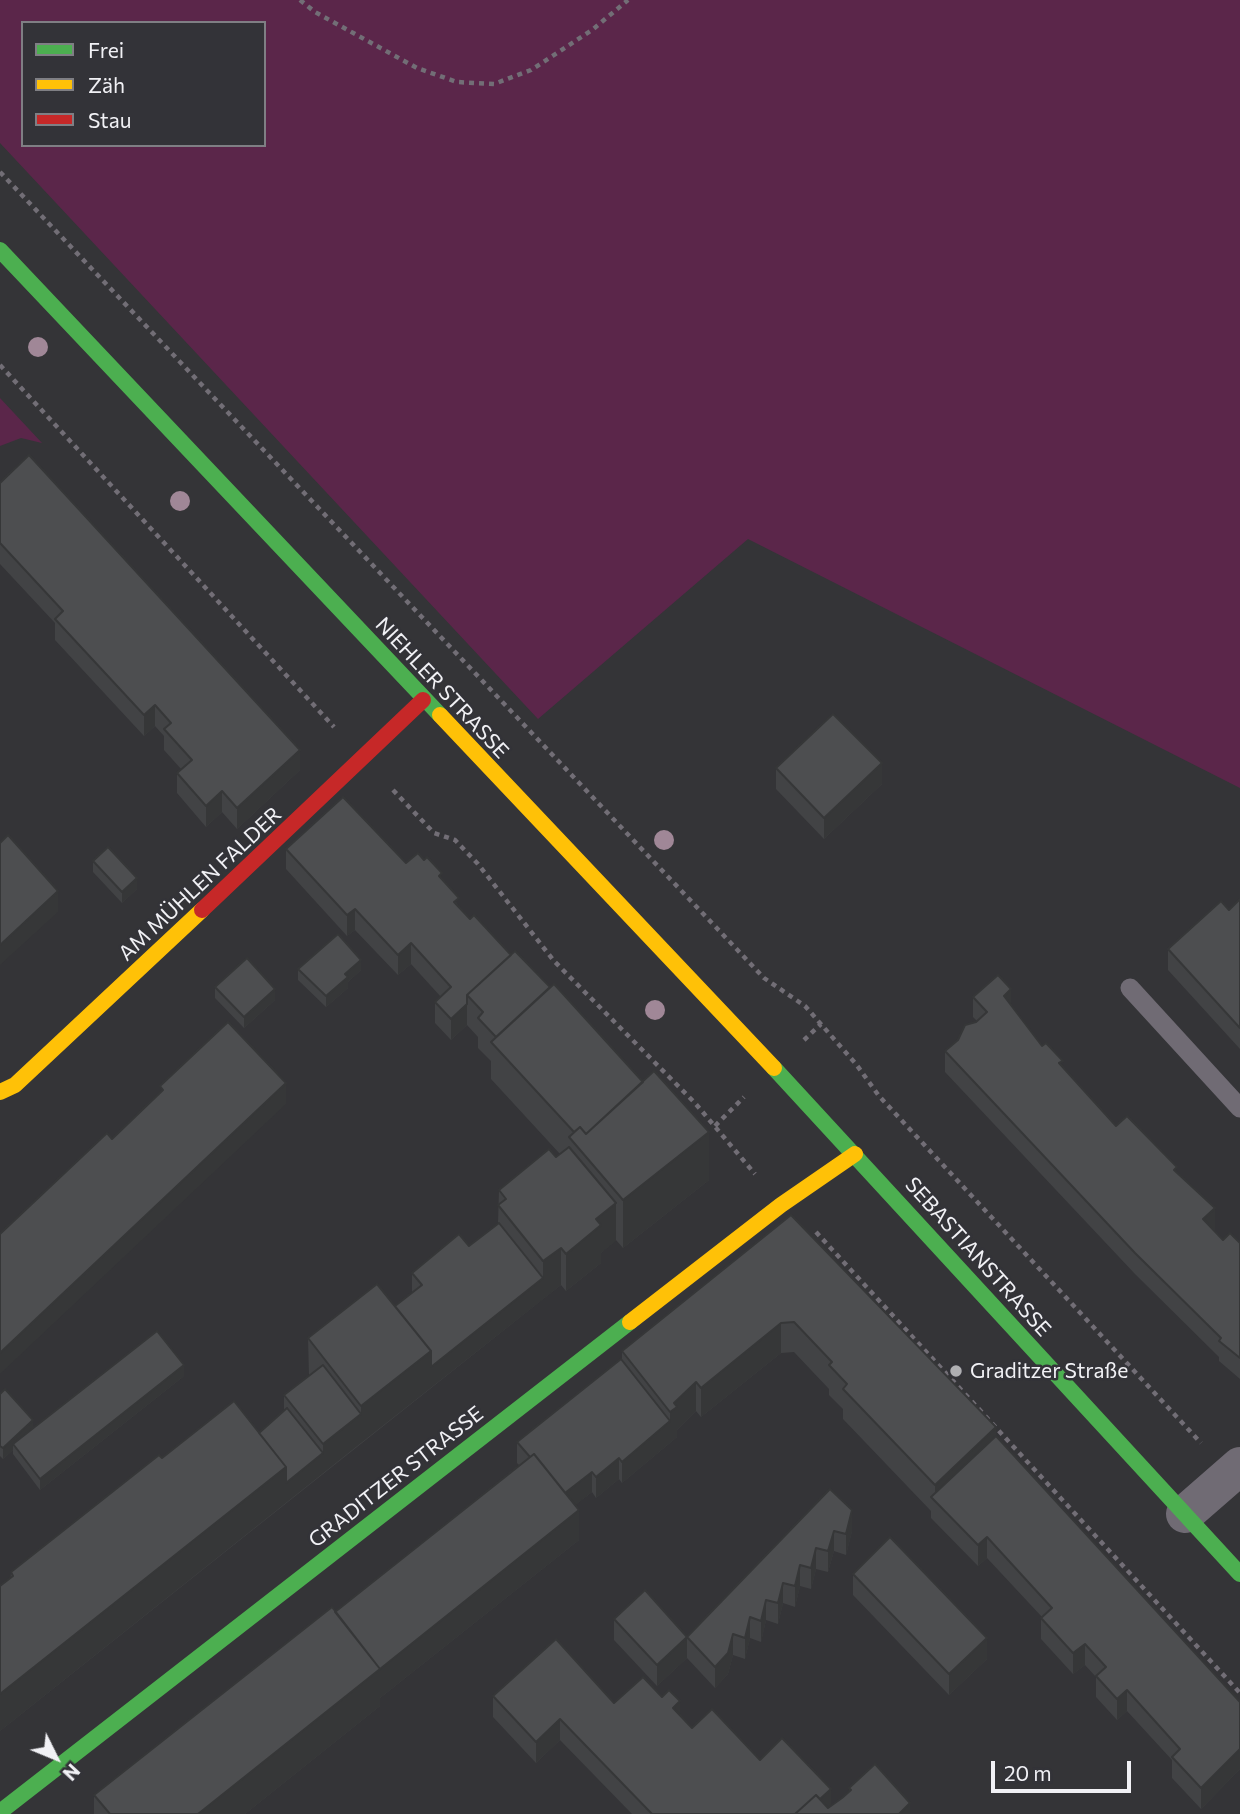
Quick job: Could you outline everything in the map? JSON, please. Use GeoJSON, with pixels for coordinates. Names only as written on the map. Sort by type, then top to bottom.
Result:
{"type":"FeatureCollection","features":[{"type":"Feature","properties":{"kind":"street","name":"NIEHLER STRASSE"},"geometry":{"type":"LineString","coordinates":[[0,250],[855,1154]]}},
{"type":"Feature","properties":{"kind":"street","name":"AM MÜHLEN FALDER"},"geometry":{"type":"LineString","coordinates":[[0,1092],[15,1085],[365,760],[423,700]]}},
{"type":"Feature","properties":{"kind":"street","name":"GRADITZER STRASSE"},"geometry":{"type":"LineString","coordinates":[[10,1810],[781,1205],[855,1154]]}},
{"type":"Feature","properties":{"kind":"street","name":"SEBASTIANSTRASSE"},"geometry":{"type":"LineString","coordinates":[[855,1154],[1240,1574]]}},
{"type":"Feature","properties":{"kind":"street"},"geometry":{"type":"LineString","coordinates":[[1185,1514],[1235,1470]]}},
{"type":"Feature","properties":{"kind":"lane"},"geometry":{"type":"LineString","coordinates":[[1130,988],[1240,1108]]}},
{"type":"Feature","properties":{"kind":"path"},"geometry":{"type":"LineString","coordinates":[[300,0],[315,12],[417,68],[457,82],[494,84],[531,70],[592,30],[628,0]]}},
{"type":"Feature","properties":{"kind":"path"},"geometry":{"type":"LineString","coordinates":[[0,172],[764,978],[806,1006],[856,1064],[879,1096],[1235,1470]]}},
{"type":"Feature","properties":{"kind":"path"},"geometry":{"type":"LineString","coordinates":[[0,365],[434,833],[455,840],[478,864],[554,961],[695,1103],[781,1205],[809,1225],[1240,1693]]}},
{"type":"Feature","properties":{"kind":"shaded area"},"geometry":{"type":"Polygon","coordinates":[[[0,0],[1240,0],[1240,788],[748,539],[538,719],[0,143],[0,0]]]}},
{"type":"Feature","properties":{"kind":"shaded area"},"geometry":{"type":"Polygon","coordinates":[[[0,398],[42,443],[21,438],[0,446],[0,398]]]}},
{"type":"Feature","properties":{"kind":"building"},"geometry":{"type":"Polygon","coordinates":[[[29,455],[300,750],[237,808],[222,791],[206,806],[177,773],[192,760],[164,729],[171,723],[155,705],[144,715],[55,619],[63,611],[0,543],[0,483],[29,455]]]}},
{"type":"Feature","properties":{"kind":"building"},"geometry":{"type":"Polygon","coordinates":[[[833,714],[882,763],[824,818],[776,768],[833,714]]]}},
{"type":"Feature","properties":{"kind":"building"},"geometry":{"type":"Polygon","coordinates":[[[343,797],[406,863],[418,853],[424,860],[427,857],[442,873],[439,876],[459,898],[454,902],[470,919],[474,915],[511,955],[467,995],[467,1004],[451,1019],[435,1002],[451,987],[411,943],[398,955],[355,909],[347,915],[286,849],[343,797]]]}},
{"type":"Feature","properties":{"kind":"building"},"geometry":{"type":"Polygon","coordinates":[[[8,835],[58,891],[0,945],[0,843],[8,835]]]}},
{"type":"Feature","properties":{"kind":"building"},"geometry":{"type":"Polygon","coordinates":[[[108,847],[137,878],[122,892],[93,861],[108,847]]]}},
{"type":"Feature","properties":{"kind":"building"},"geometry":{"type":"Polygon","coordinates":[[[1240,899],[1240,1028],[1168,949],[1221,901],[1229,910],[1240,899]]]}},
{"type":"Feature","properties":{"kind":"building"},"geometry":{"type":"Polygon","coordinates":[[[338,934],[361,960],[345,974],[348,977],[326,996],[298,969],[338,934]]]}},
{"type":"Feature","properties":{"kind":"building"},"geometry":{"type":"Polygon","coordinates":[[[515,951],[550,987],[496,1037],[478,1018],[483,1012],[467,995],[515,951]]]}},
{"type":"Feature","properties":{"kind":"building"},"geometry":{"type":"Polygon","coordinates":[[[247,958],[275,989],[244,1017],[215,987],[247,958]]]}},
{"type":"Feature","properties":{"kind":"building"},"geometry":{"type":"Polygon","coordinates":[[[998,975],[1011,989],[1004,996],[1042,1046],[1046,1043],[1063,1061],[1059,1063],[1116,1126],[1127,1116],[1177,1167],[1174,1170],[1215,1208],[1203,1219],[1223,1240],[1230,1233],[1240,1243],[1240,1358],[1219,1341],[1221,1338],[1135,1253],[945,1051],[958,1040],[965,1025],[976,1022],[987,1012],[973,997],[998,975]]]}},
{"type":"Feature","properties":{"kind":"building"},"geometry":{"type":"Polygon","coordinates":[[[554,984],[643,1082],[586,1134],[580,1127],[574,1132],[491,1042],[554,984]]]}},
{"type":"Feature","properties":{"kind":"building"},"geometry":{"type":"Polygon","coordinates":[[[228,1022],[286,1083],[0,1353],[0,1234],[107,1133],[112,1139],[163,1090],[160,1086],[228,1022]]]}},
{"type":"Feature","properties":{"kind":"building"},"geometry":{"type":"Polygon","coordinates":[[[654,1071],[709,1132],[623,1200],[569,1137],[580,1127],[586,1134],[654,1071]]]}},
{"type":"Feature","properties":{"kind":"building"},"geometry":{"type":"Polygon","coordinates":[[[569,1147],[616,1203],[596,1219],[601,1225],[566,1254],[561,1248],[543,1261],[498,1205],[506,1199],[499,1190],[549,1149],[556,1157],[569,1147]]]}},
{"type":"Feature","properties":{"kind":"building"},"geometry":{"type":"Polygon","coordinates":[[[791,1215],[996,1427],[935,1485],[843,1389],[847,1384],[829,1365],[832,1362],[794,1322],[781,1323],[701,1388],[696,1382],[674,1403],[677,1407],[670,1412],[622,1351],[791,1215]]]}},
{"type":"Feature","properties":{"kind":"building"},"geometry":{"type":"Polygon","coordinates":[[[499,1223],[543,1278],[431,1367],[431,1351],[395,1306],[422,1285],[412,1273],[459,1234],[469,1246],[499,1223]]]}},
{"type":"Feature","properties":{"kind":"building"},"geometry":{"type":"Polygon","coordinates":[[[377,1284],[431,1351],[361,1406],[308,1338],[377,1284]]]}},
{"type":"Feature","properties":{"kind":"building"},"geometry":{"type":"Polygon","coordinates":[[[157,1331],[184,1365],[40,1479],[13,1444],[157,1331]]]}},
{"type":"Feature","properties":{"kind":"building"},"geometry":{"type":"Polygon","coordinates":[[[621,1359],[670,1421],[622,1462],[619,1458],[596,1477],[592,1472],[565,1493],[534,1454],[530,1457],[517,1442],[621,1359]]]}},
{"type":"Feature","properties":{"kind":"building"},"geometry":{"type":"Polygon","coordinates":[[[323,1365],[361,1414],[323,1444],[284,1395],[323,1365]]]}},
{"type":"Feature","properties":{"kind":"building"},"geometry":{"type":"Polygon","coordinates":[[[5,1389],[33,1420],[3,1448],[0,1446],[0,1394],[5,1389]]]}},
{"type":"Feature","properties":{"kind":"building"},"geometry":{"type":"Polygon","coordinates":[[[234,1401],[286,1467],[0,1694],[0,1586],[13,1576],[11,1572],[159,1455],[162,1458],[234,1401]]]}},
{"type":"Feature","properties":{"kind":"building"},"geometry":{"type":"Polygon","coordinates":[[[287,1408],[323,1453],[286,1483],[286,1467],[259,1433],[287,1408]]]}},
{"type":"Feature","properties":{"kind":"building"},"geometry":{"type":"Polygon","coordinates":[[[996,1436],[1240,1702],[1240,1749],[1201,1788],[1172,1757],[1180,1749],[1127,1690],[1117,1699],[1096,1676],[1106,1667],[1085,1644],[1073,1653],[1041,1618],[1052,1608],[987,1537],[978,1545],[931,1497],[996,1436]]]}},
{"type":"Feature","properties":{"kind":"building"},"geometry":{"type":"Polygon","coordinates":[[[534,1454],[579,1510],[380,1669],[335,1612],[534,1454]]]}},
{"type":"Feature","properties":{"kind":"building"},"geometry":{"type":"Polygon","coordinates":[[[830,1489],[852,1510],[846,1534],[834,1531],[828,1551],[816,1548],[811,1568],[800,1565],[795,1586],[783,1583],[778,1603],[766,1600],[761,1621],[750,1617],[745,1638],[733,1634],[728,1653],[715,1667],[687,1637],[830,1489]]]}},
{"type":"Feature","properties":{"kind":"building"},"geometry":{"type":"Polygon","coordinates":[[[890,1537],[987,1638],[949,1674],[853,1574],[890,1537]]]}},
{"type":"Feature","properties":{"kind":"building"},"geometry":{"type":"Polygon","coordinates":[[[645,1590],[687,1637],[657,1665],[614,1619],[645,1590]]]}},
{"type":"Feature","properties":{"kind":"building"},"geometry":{"type":"Polygon","coordinates":[[[332,1607],[380,1669],[198,1814],[110,1814],[94,1795],[332,1607]]]}},
{"type":"Feature","properties":{"kind":"building"},"geometry":{"type":"Polygon","coordinates":[[[556,1639],[614,1703],[643,1677],[662,1697],[669,1690],[680,1701],[673,1708],[692,1728],[712,1709],[760,1760],[782,1738],[831,1789],[820,1799],[816,1795],[795,1814],[652,1814],[560,1719],[536,1742],[493,1696],[556,1639]]]}},
{"type":"Feature","properties":{"kind":"building"},"geometry":{"type":"Polygon","coordinates":[[[875,1764],[910,1803],[899,1814],[795,1814],[816,1795],[828,1808],[851,1790],[849,1788],[875,1764]]]}},
{"type":"Feature","properties":{"kind":"traffic: fast"},"geometry":{"type":"LineString","coordinates":[[0,250],[440,715]]}},
{"type":"Feature","properties":{"kind":"traffic: fast"},"geometry":{"type":"LineString","coordinates":[[774,1068],[1240,1574]]}},
{"type":"Feature","properties":{"kind":"traffic: fast"},"geometry":{"type":"LineString","coordinates":[[0,1812],[630,1322]]}},
{"type":"Feature","properties":{"kind":"traffic: slow"},"geometry":{"type":"LineString","coordinates":[[440,715],[774,1068]]}},
{"type":"Feature","properties":{"kind":"traffic: slow"},"geometry":{"type":"LineString","coordinates":[[0,1092],[15,1085],[202,910]]}},
{"type":"Feature","properties":{"kind":"traffic: slow"},"geometry":{"type":"LineString","coordinates":[[630,1322],[781,1205],[855,1154]]}},
{"type":"Feature","properties":{"kind":"traffic: jam"},"geometry":{"type":"LineString","coordinates":[[202,910],[423,700]]}},
{"type":"Feature","properties":{"kind":"place","name":"Graditzer Straße"},"geometry":{"type":"Point","coordinates":[956,1371]}}]}
